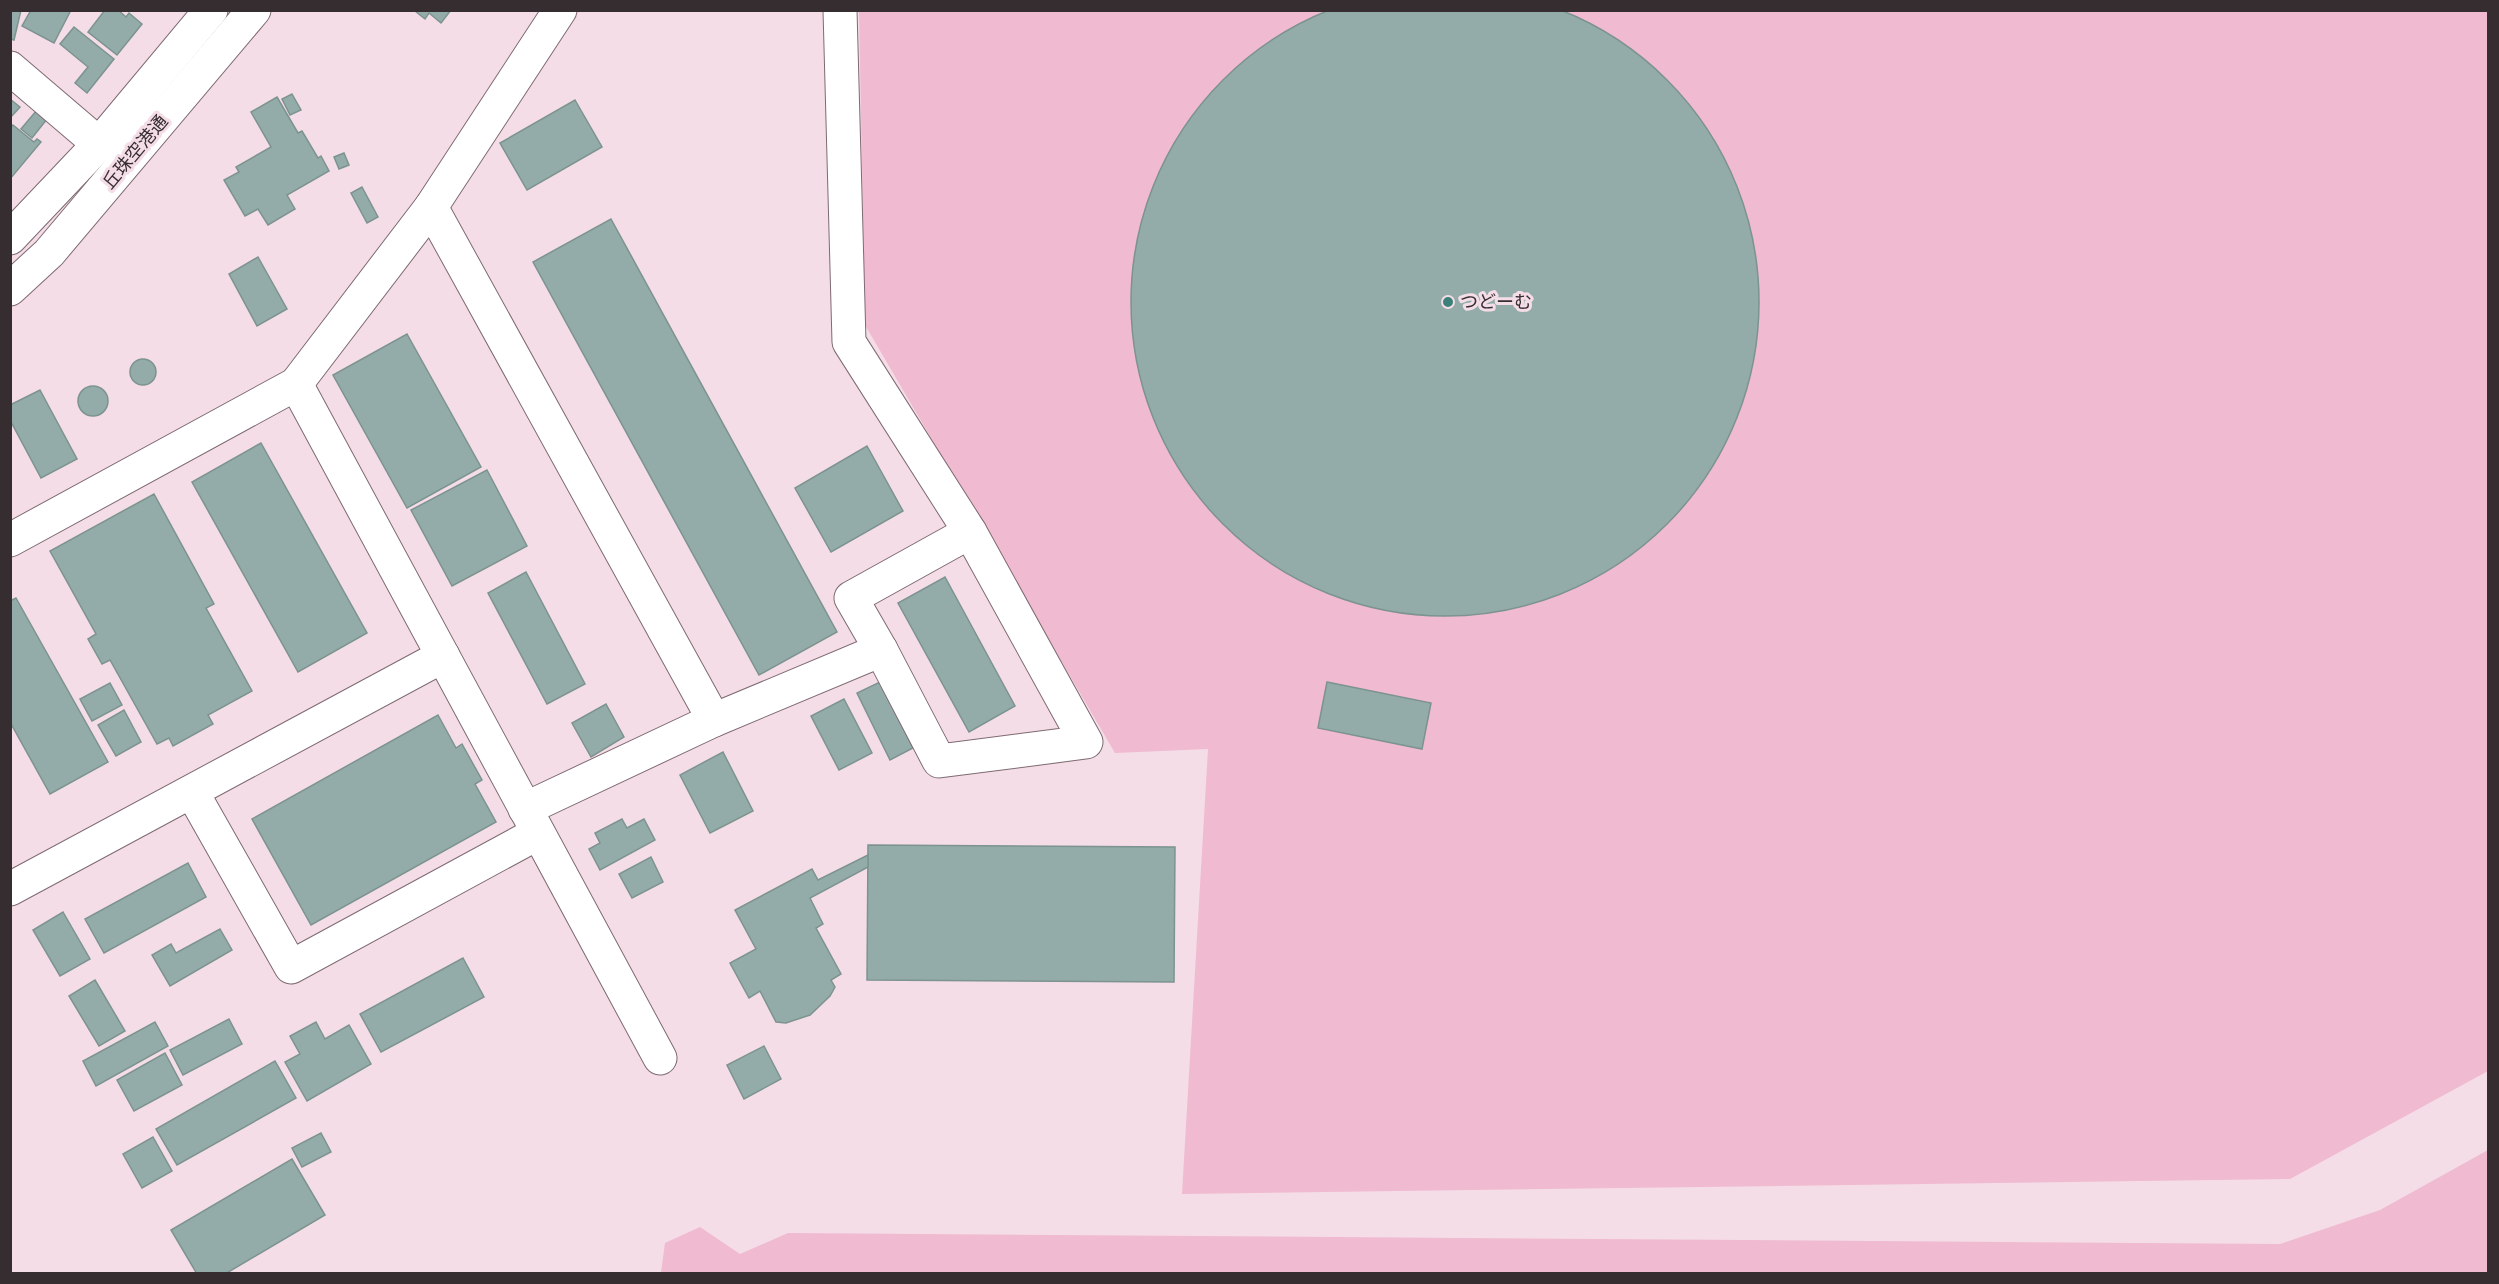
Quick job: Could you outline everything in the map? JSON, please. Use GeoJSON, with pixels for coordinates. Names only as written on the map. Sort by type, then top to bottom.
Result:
{"type":"FeatureCollection","features":[{"type":"Feature","properties":{"kind":"main road","name":"丘珠空港通"},"geometry":{"type":"LineString","coordinates":[[10,238],[99,144],[211,10]]}},
{"type":"Feature","properties":{"kind":"main road","name":"丘珠空港通"},"geometry":{"type":"LineString","coordinates":[[10,289],[49,254],[254,10]]}},
{"type":"Feature","properties":{"kind":"main road"},"geometry":{"type":"LineString","coordinates":[[10,540],[296,384],[431,207],[560,10]]}},
{"type":"Feature","properties":{"kind":"main road"},"geometry":{"type":"LineString","coordinates":[[840,10],[849,342],[970,532],[1086,742],[939,761],[851,598],[970,532]]}},
{"type":"Feature","properties":{"kind":"main road"},"geometry":{"type":"LineString","coordinates":[[10,68],[99,144]]}},
{"type":"Feature","properties":{"kind":"main road"},"geometry":{"type":"LineString","coordinates":[[431,207],[714,720]]}},
{"type":"Feature","properties":{"kind":"main road"},"geometry":{"type":"LineString","coordinates":[[296,384],[660,1058]]}},
{"type":"Feature","properties":{"kind":"main road"},"geometry":{"type":"LineString","coordinates":[[192,792],[291,967],[532,821],[714,720],[881,650]]}},
{"type":"Feature","properties":{"kind":"main road"},"geometry":{"type":"LineString","coordinates":[[10,889],[443,656]]}},
{"type":"Feature","properties":{"kind":"shaded area"},"geometry":{"type":"Polygon","coordinates":[[[859,11],[2488,11],[2488,1071],[2290,1179],[1182,1194],[1208,749],[1115,753],[865,325],[859,11]]]}},
{"type":"Feature","properties":{"kind":"shaded area"},"geometry":{"type":"Polygon","coordinates":[[[2488,1150],[2488,1273],[661,1273],[665,1243],[700,1227],[740,1254],[788,1233],[2280,1244],[2380,1210],[2488,1150]]]}},
{"type":"Feature","properties":{"kind":"building","name":"つどーむ"},"geometry":{"type":"Polygon","coordinates":[[[1445,-12],[1476,-11],[1506,-6],[1536,1],[1565,12],[1620,41],[1667,80],[1706,127],[1735,182],[1746,211],[1753,241],[1758,271],[1758,333],[1753,363],[1746,393],[1735,422],[1706,477],[1667,524],[1620,563],[1565,592],[1536,603],[1506,610],[1476,615],[1445,616],[1414,615],[1384,610],[1354,603],[1325,592],[1270,563],[1223,524],[1184,477],[1155,422],[1144,393],[1137,363],[1132,333],[1131,302],[1132,271],[1137,241],[1144,211],[1155,182],[1184,127],[1223,80],[1270,41],[1325,12],[1354,1],[1384,-6],[1414,-11],[1445,-12]]]}},
{"type":"Feature","properties":{"kind":"building"},"geometry":{"type":"Polygon","coordinates":[[[10,10],[21,10],[14,40],[10,39],[10,10]]]}},
{"type":"Feature","properties":{"kind":"building"},"geometry":{"type":"Polygon","coordinates":[[[31,10],[71,10],[54,43],[22,26],[31,10]]]}},
{"type":"Feature","properties":{"kind":"building"},"geometry":{"type":"Polygon","coordinates":[[[105,10],[118,10],[126,17],[129,13],[142,24],[117,55],[88,32],[105,10]]]}},
{"type":"Feature","properties":{"kind":"building"},"geometry":{"type":"Polygon","coordinates":[[[451,10],[441,23],[429,13],[425,19],[415,11],[451,10]]]}},
{"type":"Feature","properties":{"kind":"building"},"geometry":{"type":"Polygon","coordinates":[[[74,27],[114,59],[87,93],[75,83],[88,67],[60,44],[74,27]]]}},
{"type":"Feature","properties":{"kind":"building"},"geometry":{"type":"Polygon","coordinates":[[[292,94],[301,110],[290,115],[282,99],[292,94]]]}},
{"type":"Feature","properties":{"kind":"building"},"geometry":{"type":"Polygon","coordinates":[[[277,97],[298,133],[302,131],[318,158],[321,156],[329,171],[287,195],[295,209],[268,225],[258,209],[245,216],[224,180],[239,172],[236,167],[271,147],[251,112],[277,97]]]}},
{"type":"Feature","properties":{"kind":"building"},"geometry":{"type":"Polygon","coordinates":[[[10,99],[20,107],[10,118],[10,99]]]}},
{"type":"Feature","properties":{"kind":"building"},"geometry":{"type":"Polygon","coordinates":[[[575,100],[602,147],[527,190],[500,143],[575,100]]]}},
{"type":"Feature","properties":{"kind":"building"},"geometry":{"type":"Polygon","coordinates":[[[37,110],[47,119],[32,138],[21,129],[37,110]]]}},
{"type":"Feature","properties":{"kind":"building"},"geometry":{"type":"Polygon","coordinates":[[[13,125],[34,142],[37,139],[41,142],[10,179],[10,128],[13,125]]]}},
{"type":"Feature","properties":{"kind":"building"},"geometry":{"type":"Polygon","coordinates":[[[344,153],[349,165],[339,169],[334,157],[344,153]]]}},
{"type":"Feature","properties":{"kind":"building"},"geometry":{"type":"Polygon","coordinates":[[[362,187],[378,217],[367,223],[351,193],[362,187]]]}},
{"type":"Feature","properties":{"kind":"building"},"geometry":{"type":"Polygon","coordinates":[[[611,219],[837,632],[759,675],[533,262],[611,219]]]}},
{"type":"Feature","properties":{"kind":"building"},"geometry":{"type":"Polygon","coordinates":[[[258,257],[287,309],[257,326],[229,274],[258,257]]]}},
{"type":"Feature","properties":{"kind":"building"},"geometry":{"type":"Polygon","coordinates":[[[407,334],[481,467],[407,508],[333,375],[407,334]]]}},
{"type":"Feature","properties":{"kind":"building"},"geometry":{"type":"Polygon","coordinates":[[[143,359],[152,363],[156,372],[152,381],[143,385],[134,381],[130,372],[134,363],[143,359]]]}},
{"type":"Feature","properties":{"kind":"building"},"geometry":{"type":"Polygon","coordinates":[[[93,386],[104,390],[108,401],[104,412],[93,416],[82,412],[78,401],[82,390],[93,386]]]}},
{"type":"Feature","properties":{"kind":"building"},"geometry":{"type":"Polygon","coordinates":[[[40,390],[77,459],[41,478],[10,420],[10,405],[40,390]]]}},
{"type":"Feature","properties":{"kind":"building"},"geometry":{"type":"Polygon","coordinates":[[[261,443],[367,633],[298,672],[192,482],[261,443]]]}},
{"type":"Feature","properties":{"kind":"building"},"geometry":{"type":"Polygon","coordinates":[[[867,446],[903,511],[831,552],[795,488],[867,446]]]}},
{"type":"Feature","properties":{"kind":"building"},"geometry":{"type":"Polygon","coordinates":[[[487,470],[527,546],[452,586],[411,510],[487,470]]]}},
{"type":"Feature","properties":{"kind":"building"},"geometry":{"type":"Polygon","coordinates":[[[154,494],[214,604],[206,608],[252,691],[208,715],[213,724],[173,746],[169,738],[157,744],[110,660],[102,664],[88,639],[96,634],[50,551],[154,494]]]}},
{"type":"Feature","properties":{"kind":"building"},"geometry":{"type":"Polygon","coordinates":[[[526,572],[585,684],[547,704],[488,593],[526,572]]]}},
{"type":"Feature","properties":{"kind":"building"},"geometry":{"type":"Polygon","coordinates":[[[945,577],[1015,706],[969,732],[898,603],[945,577]]]}},
{"type":"Feature","properties":{"kind":"building"},"geometry":{"type":"Polygon","coordinates":[[[16,598],[108,762],[50,794],[10,722],[10,601],[16,598]]]}},
{"type":"Feature","properties":{"kind":"building"},"geometry":{"type":"Polygon","coordinates":[[[880,682],[913,748],[890,760],[857,693],[880,682]]]}},
{"type":"Feature","properties":{"kind":"building"},"geometry":{"type":"Polygon","coordinates":[[[1327,682],[1431,703],[1422,749],[1318,728],[1327,682]]]}},
{"type":"Feature","properties":{"kind":"building"},"geometry":{"type":"Polygon","coordinates":[[[110,683],[122,705],[92,721],[80,699],[110,683]]]}},
{"type":"Feature","properties":{"kind":"building"},"geometry":{"type":"Polygon","coordinates":[[[844,699],[872,753],[839,770],[811,716],[844,699]]]}},
{"type":"Feature","properties":{"kind":"building"},"geometry":{"type":"Polygon","coordinates":[[[606,704],[624,737],[591,757],[572,723],[606,704]]]}},
{"type":"Feature","properties":{"kind":"building"},"geometry":{"type":"Polygon","coordinates":[[[124,710],[141,742],[116,756],[98,725],[124,710]]]}},
{"type":"Feature","properties":{"kind":"building"},"geometry":{"type":"Polygon","coordinates":[[[438,715],[456,748],[462,744],[482,780],[475,784],[496,822],[311,925],[252,819],[438,715]]]}},
{"type":"Feature","properties":{"kind":"building"},"geometry":{"type":"Polygon","coordinates":[[[723,752],[753,811],[710,833],[680,775],[723,752]]]}},
{"type":"Feature","properties":{"kind":"building"},"geometry":{"type":"Polygon","coordinates":[[[622,819],[627,828],[644,819],[655,840],[600,870],[589,849],[600,843],[595,833],[622,819]]]}},
{"type":"Feature","properties":{"kind":"building"},"geometry":{"type":"Polygon","coordinates":[[[868,845],[1175,847],[1174,982],[867,980],[868,845]]]}},
{"type":"Feature","properties":{"kind":"building"},"geometry":{"type":"Polygon","coordinates":[[[868,855],[868,867],[810,898],[823,924],[816,928],[841,974],[831,980],[835,987],[830,996],[810,1015],[786,1023],[776,1022],[760,991],[749,998],[730,963],[756,949],[735,910],[812,869],[818,880],[868,855]]]}},
{"type":"Feature","properties":{"kind":"building"},"geometry":{"type":"Polygon","coordinates":[[[651,857],[663,882],[632,898],[619,874],[651,857]]]}},
{"type":"Feature","properties":{"kind":"building"},"geometry":{"type":"Polygon","coordinates":[[[188,863],[206,897],[104,953],[85,919],[188,863]]]}},
{"type":"Feature","properties":{"kind":"building"},"geometry":{"type":"Polygon","coordinates":[[[63,912],[90,959],[60,976],[33,930],[63,912]]]}},
{"type":"Feature","properties":{"kind":"building"},"geometry":{"type":"Polygon","coordinates":[[[220,929],[232,950],[170,986],[152,955],[171,944],[176,953],[220,929]]]}},
{"type":"Feature","properties":{"kind":"building"},"geometry":{"type":"Polygon","coordinates":[[[463,958],[484,997],[381,1052],[360,1014],[463,958]]]}},
{"type":"Feature","properties":{"kind":"building"},"geometry":{"type":"Polygon","coordinates":[[[95,980],[125,1031],[99,1046],[69,996],[95,980]]]}},
{"type":"Feature","properties":{"kind":"building"},"geometry":{"type":"Polygon","coordinates":[[[229,1019],[242,1044],[183,1075],[170,1050],[229,1019]]]}},
{"type":"Feature","properties":{"kind":"building"},"geometry":{"type":"Polygon","coordinates":[[[155,1022],[168,1046],[96,1086],[83,1061],[155,1022]]]}},
{"type":"Feature","properties":{"kind":"building"},"geometry":{"type":"Polygon","coordinates":[[[316,1022],[325,1039],[349,1025],[371,1064],[307,1101],[285,1062],[300,1054],[290,1036],[316,1022]]]}},
{"type":"Feature","properties":{"kind":"building"},"geometry":{"type":"Polygon","coordinates":[[[764,1046],[781,1079],[744,1099],[727,1065],[764,1046]]]}},
{"type":"Feature","properties":{"kind":"building"},"geometry":{"type":"Polygon","coordinates":[[[165,1053],[182,1085],[134,1111],[117,1080],[165,1053]]]}},
{"type":"Feature","properties":{"kind":"building"},"geometry":{"type":"Polygon","coordinates":[[[275,1061],[296,1098],[177,1165],[156,1129],[275,1061]]]}},
{"type":"Feature","properties":{"kind":"building"},"geometry":{"type":"Polygon","coordinates":[[[321,1133],[331,1152],[302,1167],[292,1148],[321,1133]]]}},
{"type":"Feature","properties":{"kind":"building"},"geometry":{"type":"Polygon","coordinates":[[[153,1137],[172,1171],[142,1188],[123,1154],[153,1137]]]}},
{"type":"Feature","properties":{"kind":"building"},"geometry":{"type":"Polygon","coordinates":[[[292,1159],[325,1215],[225,1274],[197,1274],[171,1230],[292,1159]]]}},
{"type":"Feature","properties":{"kind":"place","name":"つどーむ"},"geometry":{"type":"Point","coordinates":[1448,302]}}]}
